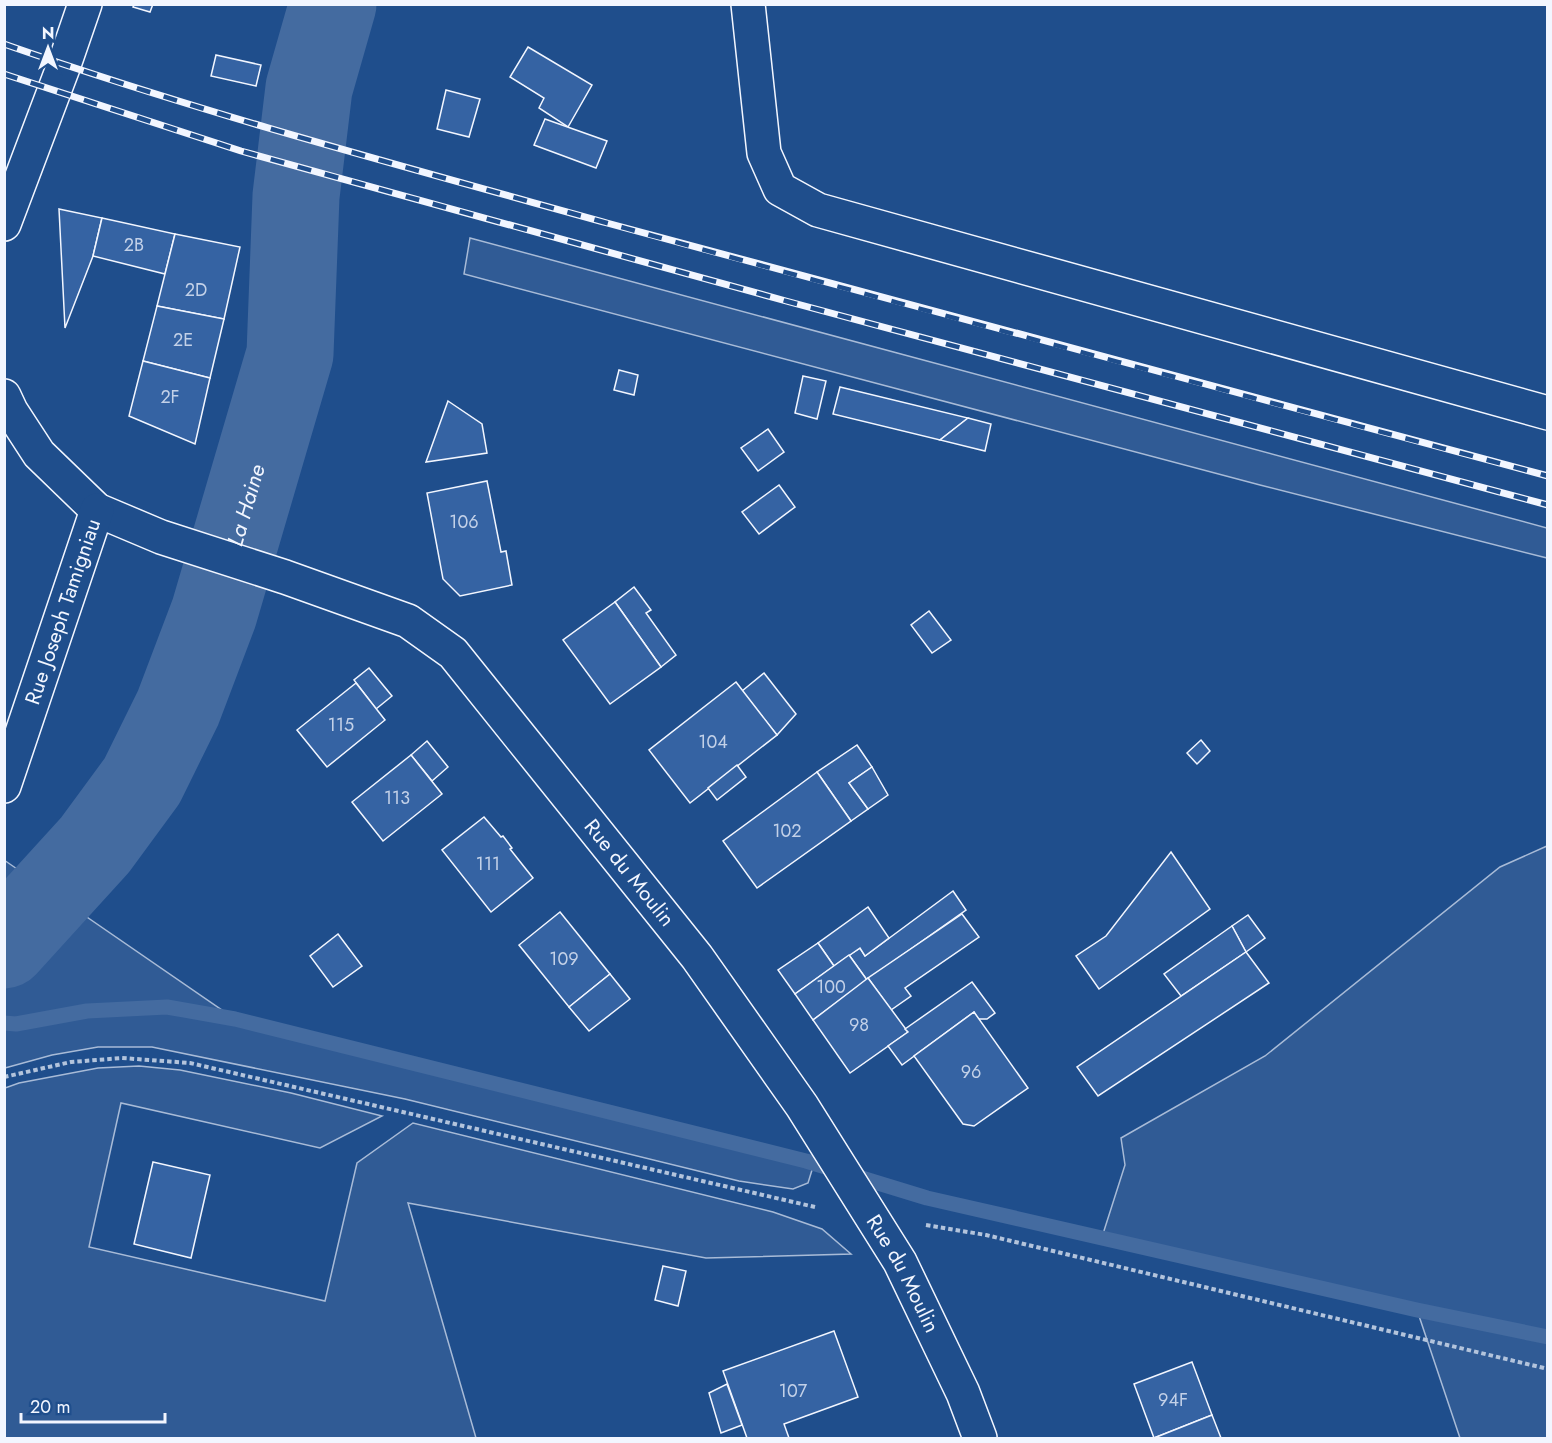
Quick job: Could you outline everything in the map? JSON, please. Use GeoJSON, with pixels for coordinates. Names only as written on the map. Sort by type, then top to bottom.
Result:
{"type":"FeatureCollection","features":[{"type":"Feature","properties":{"kind":"street"},"geometry":{"type":"LineString","coordinates":[[5,221],[85,4]]}},
{"type":"Feature","properties":{"kind":"street"},"geometry":{"type":"LineString","coordinates":[[748,4],[764,153],[780,189],[818,210],[1548,413]]}},
{"type":"Feature","properties":{"kind":"street","name":"Rue Joseph Tamigniau"},"geometry":{"type":"LineString","coordinates":[[4,396],[39,454],[97,510],[4,786]]}},
{"type":"Feature","properties":{"kind":"street","name":"Rue du Moulin"},"geometry":{"type":"LineString","coordinates":[[97,510],[161,537],[285,577],[408,621],[453,653],[697,957],[802,1106],[900,1262],[963,1393],[980,1438]]}},
{"type":"Feature","properties":{"kind":"path"},"geometry":{"type":"LineString","coordinates":[[4,1077],[71,1062],[92,1060],[122,1058],[190,1063],[838,1213],[871,1215],[986,1235],[1548,1369]]}},
{"type":"Feature","properties":{"kind":"shaded area"},"geometry":{"type":"Polygon","coordinates":[[[470,238],[1547,528],[1547,558],[1260,485],[464,274],[470,238]]]}},
{"type":"Feature","properties":{"kind":"shaded area"},"geometry":{"type":"Polygon","coordinates":[[[1547,846],[1547,1438],[1460,1438],[1417,1310],[1102,1237],[1125,1165],[1121,1138],[1265,1056],[1500,867],[1547,846]]]}},
{"type":"Feature","properties":{"kind":"shaded area"},"geometry":{"type":"Polygon","coordinates":[[[4,860],[235,1019],[806,1161],[812,1170],[808,1183],[793,1189],[739,1181],[405,1099],[152,1047],[98,1047],[52,1055],[5,1068],[4,860]]]}},
{"type":"Feature","properties":{"kind":"shaded area"},"geometry":{"type":"Polygon","coordinates":[[[139,1066],[180,1070],[291,1093],[382,1116],[320,1148],[121,1103],[89,1247],[325,1301],[357,1163],[413,1123],[773,1212],[822,1229],[851,1254],[706,1258],[408,1203],[476,1438],[5,1438],[5,1088],[19,1083],[98,1068],[139,1066]]]}},
{"type":"Feature","properties":{"kind":"building"},"geometry":{"type":"Polygon","coordinates":[[[134,4],[153,4],[150,12],[133,7],[134,4]]]}},
{"type":"Feature","properties":{"kind":"building"},"geometry":{"type":"Polygon","coordinates":[[[528,47],[592,85],[568,127],[539,108],[544,98],[510,77],[528,47]]]}},
{"type":"Feature","properties":{"kind":"building"},"geometry":{"type":"Polygon","coordinates":[[[216,55],[261,65],[256,86],[211,76],[216,55]]]}},
{"type":"Feature","properties":{"kind":"building"},"geometry":{"type":"Polygon","coordinates":[[[446,90],[480,99],[469,137],[437,129],[446,90]]]}},
{"type":"Feature","properties":{"kind":"building"},"geometry":{"type":"Polygon","coordinates":[[[545,119],[607,141],[596,168],[534,145],[545,119]]]}},
{"type":"Feature","properties":{"kind":"building"},"geometry":{"type":"Polygon","coordinates":[[[59,209],[102,218],[93,256],[65,328],[59,209]]]}},
{"type":"Feature","properties":{"kind":"building"},"geometry":{"type":"Polygon","coordinates":[[[102,218],[175,234],[165,274],[93,256],[102,218]]]}},
{"type":"Feature","properties":{"kind":"building"},"geometry":{"type":"Polygon","coordinates":[[[175,234],[240,247],[224,319],[157,306],[175,234]]]}},
{"type":"Feature","properties":{"kind":"building"},"geometry":{"type":"Polygon","coordinates":[[[157,306],[224,319],[210,378],[143,361],[157,306]]]}},
{"type":"Feature","properties":{"kind":"building"},"geometry":{"type":"Polygon","coordinates":[[[143,361],[210,378],[195,444],[129,416],[143,361]]]}},
{"type":"Feature","properties":{"kind":"building"},"geometry":{"type":"Polygon","coordinates":[[[619,370],[638,375],[634,395],[614,390],[619,370]]]}},
{"type":"Feature","properties":{"kind":"building"},"geometry":{"type":"Polygon","coordinates":[[[803,376],[826,381],[817,419],[795,413],[803,376]]]}},
{"type":"Feature","properties":{"kind":"building"},"geometry":{"type":"Polygon","coordinates":[[[840,387],[968,418],[940,440],[833,414],[840,387]]]}},
{"type":"Feature","properties":{"kind":"building"},"geometry":{"type":"Polygon","coordinates":[[[448,401],[482,424],[487,453],[426,462],[448,401]]]}},
{"type":"Feature","properties":{"kind":"building"},"geometry":{"type":"Polygon","coordinates":[[[968,418],[991,424],[985,451],[940,440],[968,418]]]}},
{"type":"Feature","properties":{"kind":"building"},"geometry":{"type":"Polygon","coordinates":[[[768,429],[784,452],[758,471],[741,448],[768,429]]]}},
{"type":"Feature","properties":{"kind":"building"},"geometry":{"type":"Polygon","coordinates":[[[487,481],[501,552],[506,551],[512,585],[460,596],[443,579],[427,493],[487,481]]]}},
{"type":"Feature","properties":{"kind":"building"},"geometry":{"type":"Polygon","coordinates":[[[779,485],[795,507],[759,534],[742,512],[779,485]]]}},
{"type":"Feature","properties":{"kind":"building"},"geometry":{"type":"Polygon","coordinates":[[[634,587],[651,610],[646,613],[676,655],[661,667],[615,602],[634,587]]]}},
{"type":"Feature","properties":{"kind":"building"},"geometry":{"type":"Polygon","coordinates":[[[615,602],[661,667],[610,704],[563,640],[615,602]]]}},
{"type":"Feature","properties":{"kind":"building"},"geometry":{"type":"Polygon","coordinates":[[[929,611],[951,640],[932,653],[911,625],[929,611]]]}},
{"type":"Feature","properties":{"kind":"building"},"geometry":{"type":"Polygon","coordinates":[[[369,668],[392,696],[376,709],[354,680],[369,668]]]}},
{"type":"Feature","properties":{"kind":"building"},"geometry":{"type":"Polygon","coordinates":[[[764,673],[796,714],[777,735],[742,691],[764,673]]]}},
{"type":"Feature","properties":{"kind":"building"},"geometry":{"type":"Polygon","coordinates":[[[736,682],[777,735],[690,803],[649,750],[736,682]]]}},
{"type":"Feature","properties":{"kind":"building"},"geometry":{"type":"Polygon","coordinates":[[[356,683],[385,720],[327,767],[297,730],[356,683]]]}},
{"type":"Feature","properties":{"kind":"building"},"geometry":{"type":"Polygon","coordinates":[[[1201,740],[1210,751],[1197,764],[1187,753],[1201,740]]]}},
{"type":"Feature","properties":{"kind":"building"},"geometry":{"type":"Polygon","coordinates":[[[427,741],[448,767],[432,781],[411,755],[427,741]]]}},
{"type":"Feature","properties":{"kind":"building"},"geometry":{"type":"Polygon","coordinates":[[[857,745],[872,767],[849,783],[868,809],[851,821],[817,772],[857,745]]]}},
{"type":"Feature","properties":{"kind":"building"},"geometry":{"type":"Polygon","coordinates":[[[411,755],[442,794],[383,841],[352,802],[411,755]]]}},
{"type":"Feature","properties":{"kind":"building"},"geometry":{"type":"Polygon","coordinates":[[[737,765],[746,777],[717,800],[708,788],[737,765]]]}},
{"type":"Feature","properties":{"kind":"building"},"geometry":{"type":"Polygon","coordinates":[[[872,767],[888,795],[868,809],[849,783],[872,767]]]}},
{"type":"Feature","properties":{"kind":"building"},"geometry":{"type":"Polygon","coordinates":[[[817,772],[851,821],[757,888],[723,841],[817,772]]]}},
{"type":"Feature","properties":{"kind":"building"},"geometry":{"type":"Polygon","coordinates":[[[484,817],[501,837],[503,836],[512,848],[510,849],[533,878],[491,912],[442,850],[484,817]]]}},
{"type":"Feature","properties":{"kind":"building"},"geometry":{"type":"Polygon","coordinates":[[[1171,852],[1210,909],[1099,989],[1076,956],[1106,936],[1171,852]]]}},
{"type":"Feature","properties":{"kind":"building"},"geometry":{"type":"Polygon","coordinates":[[[953,891],[966,910],[867,980],[849,955],[860,948],[865,956],[953,891]]]}},
{"type":"Feature","properties":{"kind":"building"},"geometry":{"type":"Polygon","coordinates":[[[868,907],[889,938],[865,956],[860,948],[834,966],[818,943],[868,907]]]}},
{"type":"Feature","properties":{"kind":"building"},"geometry":{"type":"Polygon","coordinates":[[[560,912],[610,974],[569,1007],[519,945],[560,912]]]}},
{"type":"Feature","properties":{"kind":"building"},"geometry":{"type":"Polygon","coordinates":[[[962,914],[979,937],[905,988],[911,996],[891,1010],[868,978],[962,914]]]}},
{"type":"Feature","properties":{"kind":"building"},"geometry":{"type":"Polygon","coordinates":[[[1248,915],[1265,938],[1246,952],[1232,926],[1248,915]]]}},
{"type":"Feature","properties":{"kind":"building"},"geometry":{"type":"Polygon","coordinates":[[[1232,926],[1246,952],[1181,996],[1164,974],[1232,926]]]}},
{"type":"Feature","properties":{"kind":"building"},"geometry":{"type":"Polygon","coordinates":[[[338,934],[362,966],[333,987],[310,956],[338,934]]]}},
{"type":"Feature","properties":{"kind":"building"},"geometry":{"type":"Polygon","coordinates":[[[818,943],[834,966],[795,994],[778,970],[818,943]]]}},
{"type":"Feature","properties":{"kind":"building"},"geometry":{"type":"Polygon","coordinates":[[[1246,952],[1269,983],[1098,1096],[1077,1067],[1246,952]]]}},
{"type":"Feature","properties":{"kind":"building"},"geometry":{"type":"Polygon","coordinates":[[[849,955],[867,980],[813,1020],[795,994],[849,955]]]}},
{"type":"Feature","properties":{"kind":"building"},"geometry":{"type":"Polygon","coordinates":[[[610,974],[630,999],[589,1031],[569,1007],[610,974]]]}},
{"type":"Feature","properties":{"kind":"building"},"geometry":{"type":"Polygon","coordinates":[[[868,978],[908,1032],[850,1073],[813,1020],[868,978]]]}},
{"type":"Feature","properties":{"kind":"building"},"geometry":{"type":"Polygon","coordinates":[[[972,982],[995,1013],[987,1019],[978,1019],[974,1012],[902,1065],[888,1046],[908,1032],[905,1029],[972,982]]]}},
{"type":"Feature","properties":{"kind":"building"},"geometry":{"type":"Polygon","coordinates":[[[974,1012],[1028,1088],[974,1126],[963,1124],[914,1056],[974,1012]]]}},
{"type":"Feature","properties":{"kind":"building"},"geometry":{"type":"Polygon","coordinates":[[[153,1162],[210,1175],[191,1258],[134,1244],[153,1162]]]}},
{"type":"Feature","properties":{"kind":"building"},"geometry":{"type":"Polygon","coordinates":[[[663,1266],[686,1271],[678,1306],[655,1300],[663,1266]]]}},
{"type":"Feature","properties":{"kind":"building"},"geometry":{"type":"Polygon","coordinates":[[[834,1331],[858,1397],[784,1424],[789,1438],[747,1438],[723,1371],[834,1331]]]}},
{"type":"Feature","properties":{"kind":"building"},"geometry":{"type":"Polygon","coordinates":[[[1192,1362],[1212,1415],[1154,1438],[1134,1384],[1192,1362]]]}},
{"type":"Feature","properties":{"kind":"building"},"geometry":{"type":"Polygon","coordinates":[[[727,1384],[742,1425],[721,1433],[709,1393],[727,1384]]]}},
{"type":"Feature","properties":{"kind":"building"},"geometry":{"type":"Polygon","coordinates":[[[1212,1415],[1221,1438],[1154,1438],[1212,1415]]]}},
{"type":"Feature","properties":{"kind":"waterway","name":"La Haine"},"geometry":{"type":"LineString","coordinates":[[4,945],[95,845],[142,781],[178,708],[214,613],[290,354],[296,196],[309,88],[333,4]]}},
{"type":"Feature","properties":{"kind":"waterway"},"geometry":{"type":"LineString","coordinates":[[4,1023],[16,1024],[87,1011],[167,1007],[235,1019],[806,1161],[927,1198],[1417,1310],[1548,1337]]}},
{"type":"Feature","properties":{"kind":"railway"},"geometry":{"type":"LineString","coordinates":[[4,44],[153,93],[380,160],[959,319],[1548,476]]}},
{"type":"Feature","properties":{"kind":"railway"},"geometry":{"type":"LineString","coordinates":[[4,74],[241,151],[786,301],[1548,505]]}}]}
